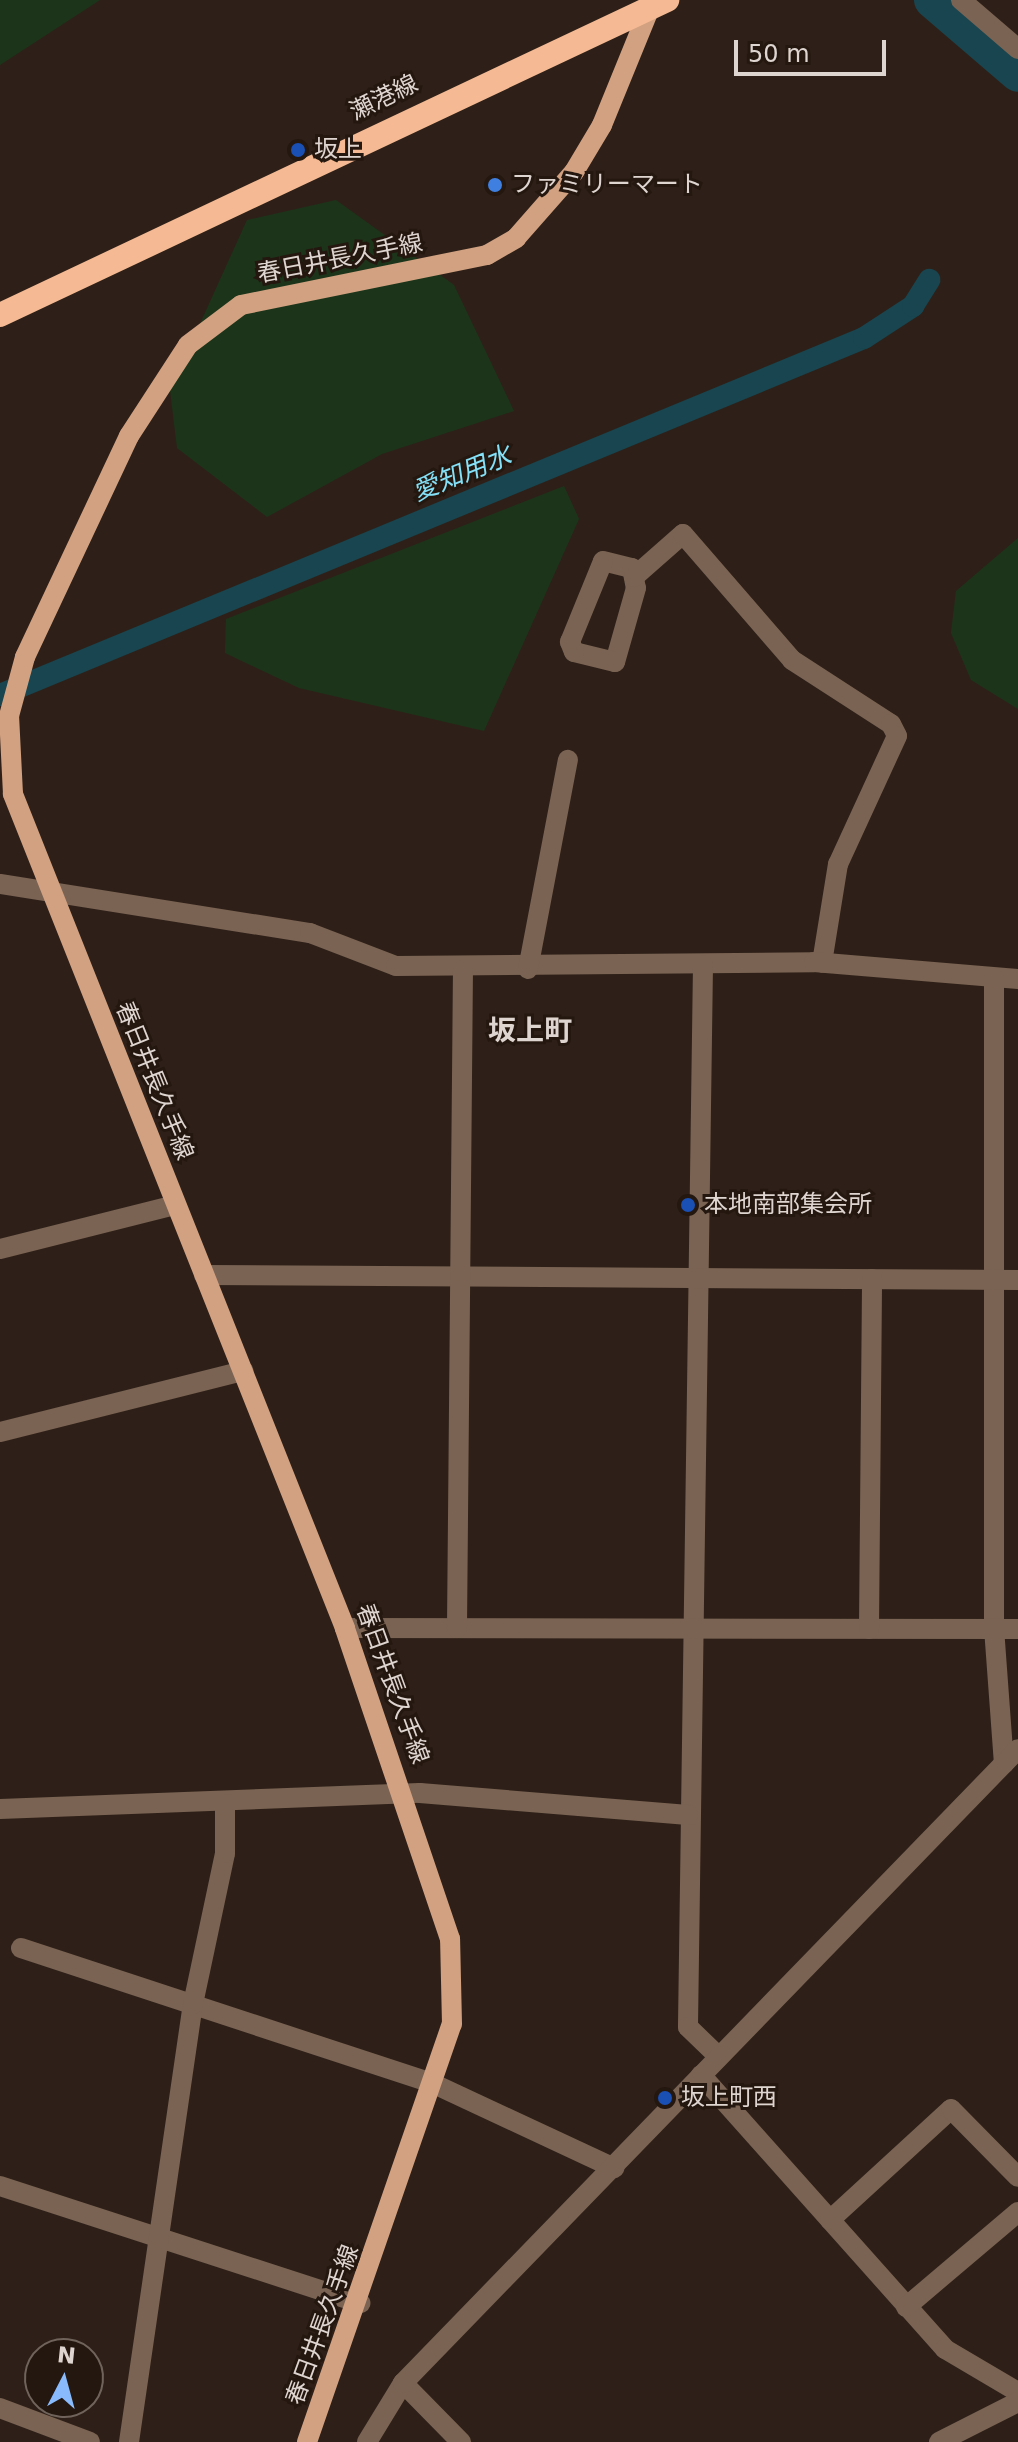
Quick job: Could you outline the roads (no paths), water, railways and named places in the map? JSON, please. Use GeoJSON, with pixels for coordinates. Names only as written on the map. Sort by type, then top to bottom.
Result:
{"type":"FeatureCollection","features":[{"type":"Feature","properties":{"kind":"highway","name":"瀬港線"},"geometry":{"type":"LineString","coordinates":[[0,315],[657,2]]}},
{"type":"Feature","properties":{"kind":"main road","name":"春日井長久手線"},"geometry":{"type":"LineString","coordinates":[[307,2442],[360,2303],[434,2084],[452,2024],[455,1973],[438,1891],[345,1628],[13,794],[9,716],[25,657],[129,436],[209,323],[241,305],[326,283],[487,255],[516,238],[588,149],[657,2]]}},
{"type":"Feature","properties":{"kind":"street"},"geometry":{"type":"LineString","coordinates":[[961,0],[1018,49]]}},
{"type":"Feature","properties":{"kind":"street"},"geometry":{"type":"LineString","coordinates":[[634,577],[632,568],[603,561],[596,567],[570,642],[574,652],[615,662],[634,577],[683,534],[792,660],[891,724],[897,736],[830,889],[822,963]]}},
{"type":"Feature","properties":{"kind":"street"},"geometry":{"type":"LineString","coordinates":[[528,969],[568,760]]}},
{"type":"Feature","properties":{"kind":"street"},"geometry":{"type":"LineString","coordinates":[[0,884],[48,887],[310,933],[396,966],[463,970],[822,963],[1018,979]]}},
{"type":"Feature","properties":{"kind":"street"},"geometry":{"type":"LineString","coordinates":[[703,965],[688,1815],[688,2027],[717,2055]]}},
{"type":"Feature","properties":{"kind":"street"},"geometry":{"type":"LineString","coordinates":[[457,1628],[463,970]]}},
{"type":"Feature","properties":{"kind":"street"},"geometry":{"type":"LineString","coordinates":[[367,2442],[403,2383],[614,2168],[717,2055],[1013,1763],[994,1628],[994,978]]}},
{"type":"Feature","properties":{"kind":"street"},"geometry":{"type":"LineString","coordinates":[[0,1249],[175,1205]]}},
{"type":"Feature","properties":{"kind":"street"},"geometry":{"type":"LineString","coordinates":[[204,1275],[1018,1280]]}},
{"type":"Feature","properties":{"kind":"street"},"geometry":{"type":"LineString","coordinates":[[869,1629],[872,1279]]}},
{"type":"Feature","properties":{"kind":"street"},"geometry":{"type":"LineString","coordinates":[[0,1432],[243,1371]]}},
{"type":"Feature","properties":{"kind":"street"},"geometry":{"type":"LineString","coordinates":[[345,1628],[1018,1629]]}},
{"type":"Feature","properties":{"kind":"street"},"geometry":{"type":"LineString","coordinates":[[0,1809],[405,1796],[688,1815]]}},
{"type":"Feature","properties":{"kind":"street"},"geometry":{"type":"LineString","coordinates":[[129,2442],[193,2004],[225,1853],[225,1804]]}},
{"type":"Feature","properties":{"kind":"street"},"geometry":{"type":"LineString","coordinates":[[21,1948],[434,2084],[614,2168]]}},
{"type":"Feature","properties":{"kind":"street"},"geometry":{"type":"LineString","coordinates":[[701,2075],[945,2349],[1018,2392]]}},
{"type":"Feature","properties":{"kind":"street"},"geometry":{"type":"LineString","coordinates":[[830,2220],[951,2109],[1018,2177]]}},
{"type":"Feature","properties":{"kind":"street"},"geometry":{"type":"LineString","coordinates":[[0,2186],[360,2303]]}},
{"type":"Feature","properties":{"kind":"street"},"geometry":{"type":"LineString","coordinates":[[906,2307],[1018,2212]]}},
{"type":"Feature","properties":{"kind":"street"},"geometry":{"type":"LineString","coordinates":[[403,2383],[461,2442]]}},
{"type":"Feature","properties":{"kind":"street"},"geometry":{"type":"LineString","coordinates":[[939,2442],[1018,2402]]}},
{"type":"Feature","properties":{"kind":"street"},"geometry":{"type":"LineString","coordinates":[[0,2408],[90,2442]]}},
{"type":"Feature","properties":{"kind":"waterway"},"geometry":{"type":"LineString","coordinates":[[932,0],[1018,74]]}},
{"type":"Feature","properties":{"kind":"waterway","name":"愛知用水"},"geometry":{"type":"LineString","coordinates":[[0,695],[864,338],[913,306],[929,280]]}},
{"type":"Feature","properties":{"kind":"place","name":"坂上"},"geometry":{"type":"Point","coordinates":[298,150]}},
{"type":"Feature","properties":{"kind":"place","name":"ファミリーマート"},"geometry":{"type":"Point","coordinates":[495,185]}},
{"type":"Feature","properties":{"kind":"place","name":"本地南部集会所"},"geometry":{"type":"Point","coordinates":[688,1205]}},
{"type":"Feature","properties":{"kind":"place","name":"坂上町西"},"geometry":{"type":"Point","coordinates":[665,2098]}},
{"type":"Feature","properties":{"kind":"district","name":"坂上町"},"geometry":{"type":"Point","coordinates":[530,1031]}}]}
